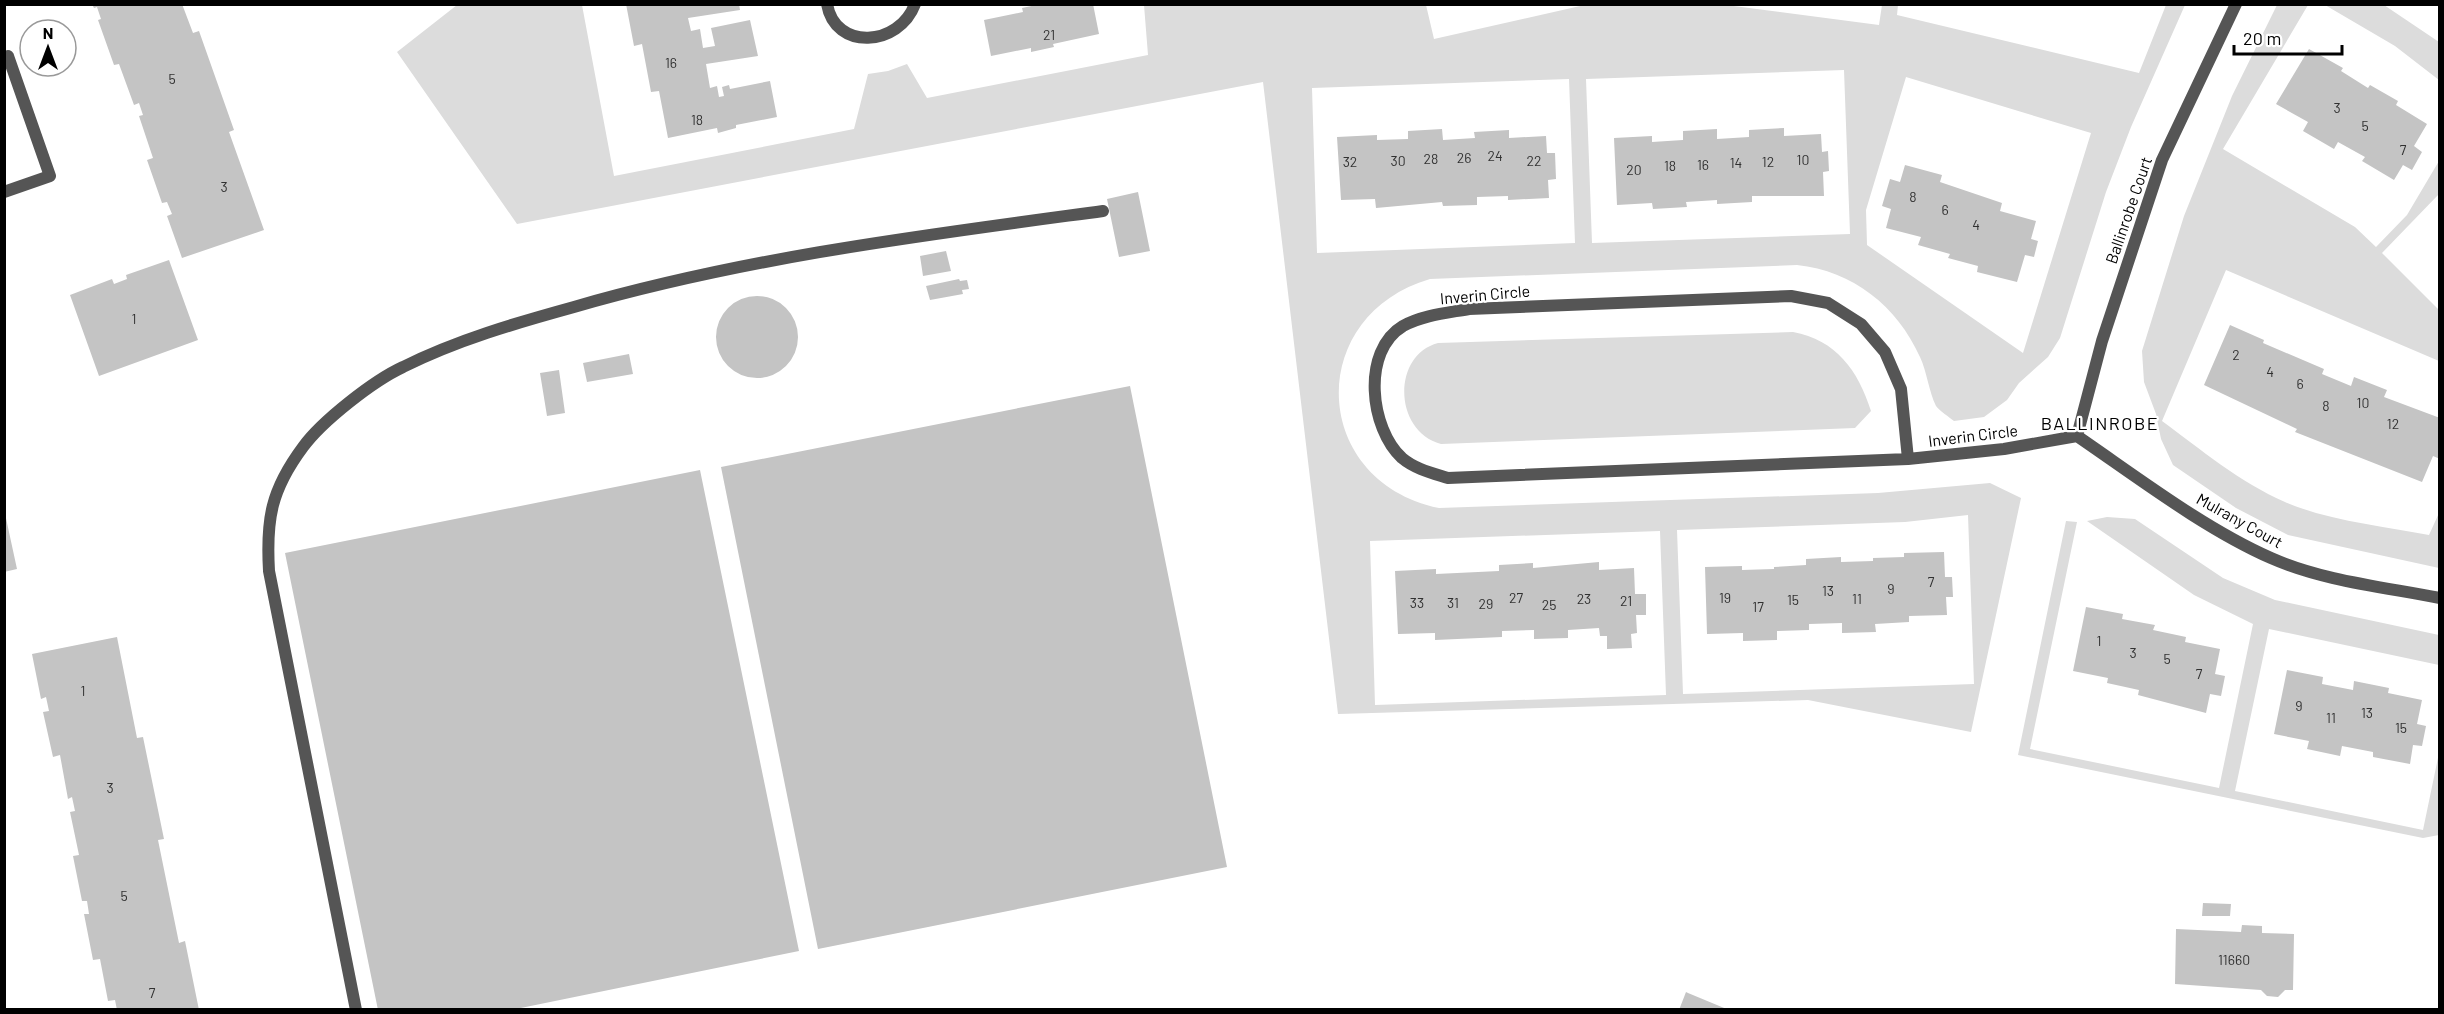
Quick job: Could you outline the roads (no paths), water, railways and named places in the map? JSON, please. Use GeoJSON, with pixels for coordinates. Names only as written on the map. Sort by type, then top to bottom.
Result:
{"type":"FeatureCollection","features":[{"type":"Feature","properties":{"kind":"street"},"geometry":{"type":"LineString","coordinates":[[827,4],[838,25],[853,35],[875,39],[898,30],[911,17],[915,4]]}},
{"type":"Feature","properties":{"kind":"street","name":"Ballinrobe Court"},"geometry":{"type":"LineString","coordinates":[[2077,436],[2106,329],[2162,160],[2236,4]]}},
{"type":"Feature","properties":{"kind":"street"},"geometry":{"type":"LineString","coordinates":[[4,58],[8,56],[50,176],[4,192]]}},
{"type":"Feature","properties":{"kind":"street"},"geometry":{"type":"LineString","coordinates":[[356,1010],[269,572],[266,530],[277,489],[304,446],[350,402],[401,368],[501,327],[630,291],[867,242],[1103,211]]}},
{"type":"Feature","properties":{"kind":"street","name":"Inverin Circle"},"geometry":{"type":"LineString","coordinates":[[1908,459],[1901,389],[1885,352],[1861,324],[1828,303],[1791,296],[1469,309],[1428,316],[1402,327],[1383,347],[1375,377],[1377,409],[1385,435],[1401,457],[1419,469],[1448,478],[1908,459],[2004,449],[2077,436]]}},
{"type":"Feature","properties":{"kind":"street","name":"Mulrany Court"},"geometry":{"type":"LineString","coordinates":[[2077,436],[2235,540],[2271,558],[2309,572],[2439,598]]}},
{"type":"Feature","properties":{"kind":"district","name":"BALLINROBE"},"geometry":{"type":"Point","coordinates":[2100,423]}}]}
